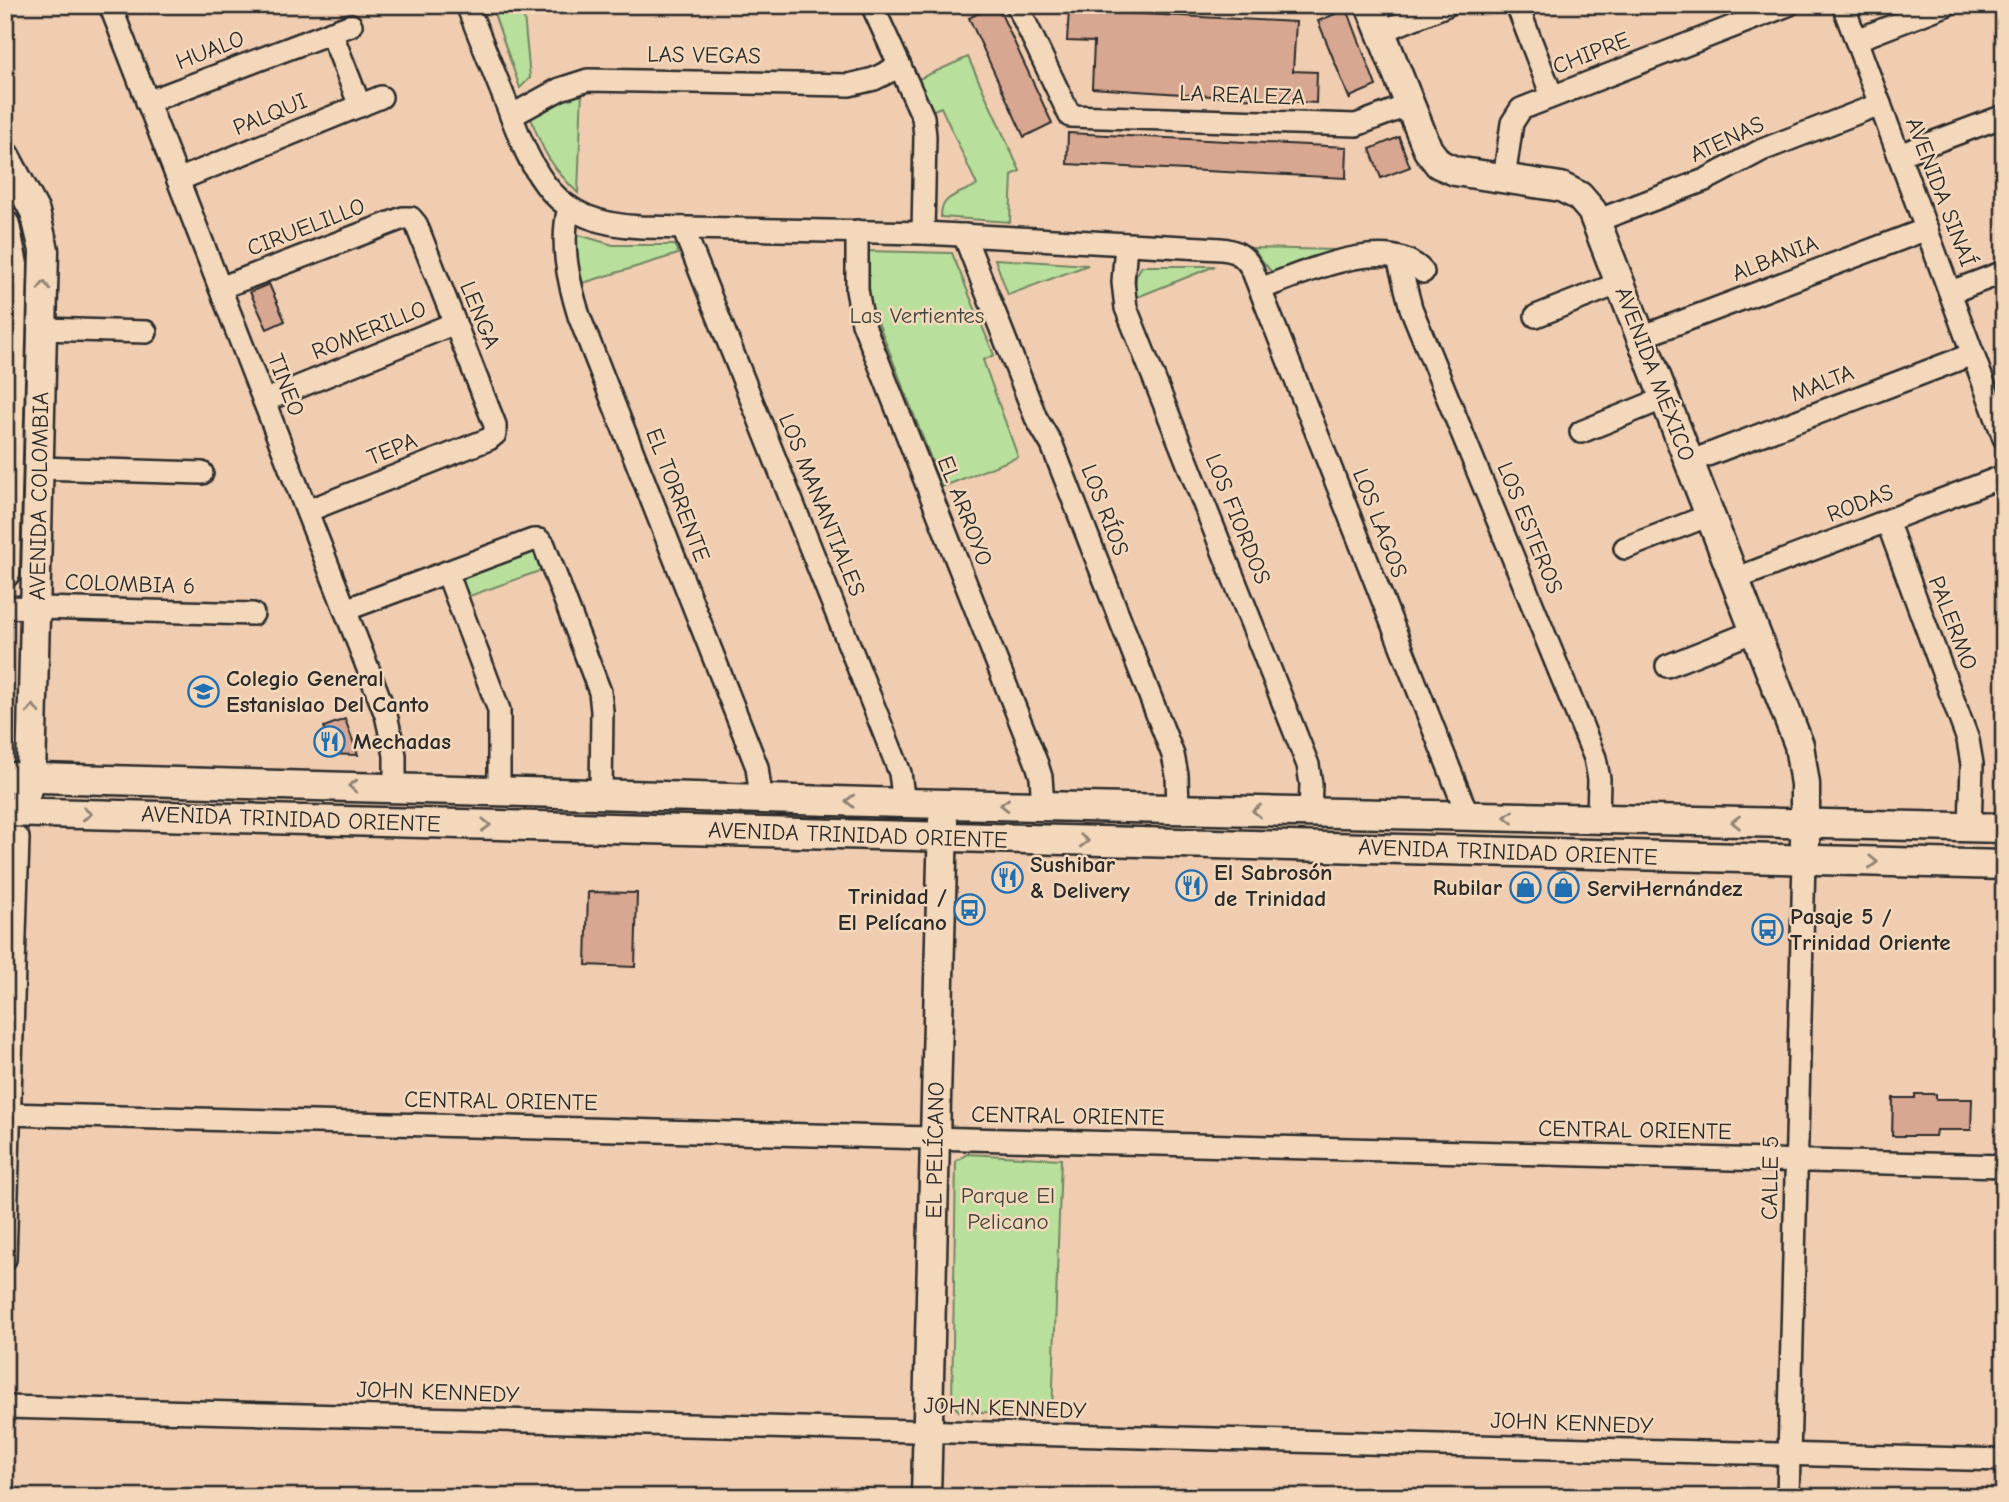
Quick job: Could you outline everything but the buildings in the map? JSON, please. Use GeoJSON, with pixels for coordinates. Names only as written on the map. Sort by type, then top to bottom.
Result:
{"type":"FeatureCollection","features":[{"type":"Feature","properties":{"kind":"main road","name":"AVENIDA MÉXICO"},"geometry":{"type":"LineString","coordinates":[[1370,5],[1428,150],[1439,164],[1455,171],[1570,191],[1587,203],[1799,745],[1804,770],[1804,860]]}},
{"type":"Feature","properties":{"kind":"main road","name":"AVENIDA COLOMBIA"},"geometry":{"type":"LineString","coordinates":[[5,156],[28,196],[40,229],[44,250],[36,608],[14,780],[14,820]]}},
{"type":"Feature","properties":{"kind":"main road","name":"AVENIDA COLOMBIA"},"geometry":{"type":"LineString","coordinates":[[5,225],[13,265],[8,326],[5,573]]}},
{"type":"Feature","properties":{"kind":"main road","name":"AVENIDA TRINIDAD ORIENTE"},"geometry":{"type":"LineString","coordinates":[[14,780],[395,787],[1178,810],[2004,828]]}},
{"type":"Feature","properties":{"kind":"main road","name":"EL PELÍCANO"},"geometry":{"type":"LineString","coordinates":[[926,1497],[943,804]]}},
{"type":"Feature","properties":{"kind":"main road","name":"AVENIDA TRINIDAD ORIENTE"},"geometry":{"type":"LineString","coordinates":[[14,820],[942,837],[2004,865]]}},
{"type":"Feature","properties":{"kind":"street"},"geometry":{"type":"LineString","coordinates":[[467,5],[534,169],[556,197],[585,216],[622,226],[923,233],[1126,244]]}},
{"type":"Feature","properties":{"kind":"street"},"geometry":{"type":"LineString","coordinates":[[872,5],[923,117],[923,233]]}},
{"type":"Feature","properties":{"kind":"street","name":"LA REALEZA"},"geometry":{"type":"LineString","coordinates":[[1017,5],[1070,116],[1356,125],[1409,105]]}},
{"type":"Feature","properties":{"kind":"street"},"geometry":{"type":"LineString","coordinates":[[1380,32],[1447,5]]}},
{"type":"Feature","properties":{"kind":"street"},"geometry":{"type":"LineString","coordinates":[[1517,5],[1552,96]]}},
{"type":"Feature","properties":{"kind":"street","name":"CHIPRE"},"geometry":{"type":"LineString","coordinates":[[1504,179],[1514,117],[1521,109],[1788,5]]}},
{"type":"Feature","properties":{"kind":"street","name":"AVENIDA SINAÍ"},"geometry":{"type":"LineString","coordinates":[[1843,5],[1973,354],[1999,406],[2004,438]]}},
{"type":"Feature","properties":{"kind":"street"},"geometry":{"type":"LineString","coordinates":[[1856,40],[1946,5]]}},
{"type":"Feature","properties":{"kind":"street","name":"TINEO"},"geometry":{"type":"LineString","coordinates":[[118,8],[147,102],[390,727],[395,755],[395,787]]}},
{"type":"Feature","properties":{"kind":"street","name":"HUALO"},"geometry":{"type":"LineString","coordinates":[[147,102],[341,29],[360,106]]}},
{"type":"Feature","properties":{"kind":"street","name":"LAS VEGAS"},"geometry":{"type":"LineString","coordinates":[[511,116],[560,89],[588,80],[849,85],[874,79],[901,66]]}},
{"type":"Feature","properties":{"kind":"street","name":"PALQUI"},"geometry":{"type":"LineString","coordinates":[[178,180],[381,97]]}},
{"type":"Feature","properties":{"kind":"street","name":"ATENAS"},"geometry":{"type":"LineString","coordinates":[[1595,221],[1705,180],[1762,150],[1880,104]]}},
{"type":"Feature","properties":{"kind":"street"},"geometry":{"type":"LineString","coordinates":[[1899,155],[2004,116]]}},
{"type":"Feature","properties":{"kind":"street","name":"EL TORRENTE"},"geometry":{"type":"LineString","coordinates":[[569,207],[564,227],[564,245],[579,316],[757,767],[761,798]]}},
{"type":"Feature","properties":{"kind":"street","name":"CIRUELILLO"},"geometry":{"type":"LineString","coordinates":[[220,288],[403,218],[411,218]]}},
{"type":"Feature","properties":{"kind":"street","name":"LENGA"},"geometry":{"type":"LineString","coordinates":[[411,218],[416,224],[495,425],[495,434]]}},
{"type":"Feature","properties":{"kind":"street","name":"LOS MANANTIALES"},"geometry":{"type":"LineString","coordinates":[[683,228],[900,773],[904,803]]}},
{"type":"Feature","properties":{"kind":"street","name":"ALBANIA"},"geometry":{"type":"LineString","coordinates":[[1641,337],[1927,229]]}},
{"type":"Feature","properties":{"kind":"street","name":"EL ARROYO"},"geometry":{"type":"LineString","coordinates":[[857,231],[857,290],[863,323],[1037,764],[1041,777],[1043,806]]}},
{"type":"Feature","properties":{"kind":"street","name":"LOS RÍOS"},"geometry":{"type":"LineString","coordinates":[[964,235],[1036,418],[1052,445],[1173,755],[1177,775],[1178,810]]}},
{"type":"Feature","properties":{"kind":"street","name":"LOS LAGOS"},"geometry":{"type":"LineString","coordinates":[[1126,244],[1221,248],[1238,253],[1249,263],[1468,816]]}},
{"type":"Feature","properties":{"kind":"street","name":"LOS FIORDOS"},"geometry":{"type":"LineString","coordinates":[[1126,244],[1123,282],[1126,307],[1308,765],[1311,785],[1310,813]]}},
{"type":"Feature","properties":{"kind":"street"},"geometry":{"type":"LineString","coordinates":[[1260,289],[1352,257],[1398,258],[1413,263],[1423,272]]}},
{"type":"Feature","properties":{"kind":"street","name":"LOS ESTEROS"},"geometry":{"type":"LineString","coordinates":[[1398,258],[1411,308],[1595,758],[1599,779],[1598,819]]}},
{"type":"Feature","properties":{"kind":"street"},"geometry":{"type":"LineString","coordinates":[[1951,292],[2004,272]]}},
{"type":"Feature","properties":{"kind":"street"},"geometry":{"type":"LineString","coordinates":[[1536,316],[1620,283]]}},
{"type":"Feature","properties":{"kind":"street","name":"ROMERILLO"},"geometry":{"type":"LineString","coordinates":[[264,401],[455,323]]}},
{"type":"Feature","properties":{"kind":"street"},"geometry":{"type":"LineString","coordinates":[[43,329],[146,332]]}},
{"type":"Feature","properties":{"kind":"street","name":"MALTA"},"geometry":{"type":"LineString","coordinates":[[1689,462],[1973,354]]}},
{"type":"Feature","properties":{"kind":"street"},"geometry":{"type":"LineString","coordinates":[[1581,432],[1665,398]]}},
{"type":"Feature","properties":{"kind":"street","name":"TEPA"},"geometry":{"type":"LineString","coordinates":[[307,511],[489,439],[495,434]]}},
{"type":"Feature","properties":{"kind":"street"},"geometry":{"type":"LineString","coordinates":[[39,468],[202,473]]}},
{"type":"Feature","properties":{"kind":"street","name":"RODAS"},"geometry":{"type":"LineString","coordinates":[[1735,579],[2004,476]]}},
{"type":"Feature","properties":{"kind":"street"},"geometry":{"type":"LineString","coordinates":[[1625,548],[1710,515]]}},
{"type":"Feature","properties":{"kind":"street","name":"PALERMO"},"geometry":{"type":"LineString","coordinates":[[1886,521],[1970,748],[1970,828]]}},
{"type":"Feature","properties":{"kind":"street"},"geometry":{"type":"LineString","coordinates":[[345,610],[533,540],[540,540],[600,692],[601,793]]}},
{"type":"Feature","properties":{"kind":"street"},"geometry":{"type":"LineString","coordinates":[[447,572],[496,701],[500,726],[499,790]]}},
{"type":"Feature","properties":{"kind":"street","name":"COLOMBIA 6"},"geometry":{"type":"LineString","coordinates":[[5,607],[253,614]]}},
{"type":"Feature","properties":{"kind":"street"},"geometry":{"type":"LineString","coordinates":[[1667,666],[1755,631]]}},
{"type":"Feature","properties":{"kind":"street"},"geometry":{"type":"LineString","coordinates":[[5,1259],[14,820]]}},
{"type":"Feature","properties":{"kind":"street","name":"CALLE 5"},"geometry":{"type":"LineString","coordinates":[[1788,1497],[1804,860]]}},
{"type":"Feature","properties":{"kind":"street","name":"CENTRAL ORIENTE"},"geometry":{"type":"LineString","coordinates":[[7,1114],[2004,1166]]}},
{"type":"Feature","properties":{"kind":"street","name":"JOHN KENNEDY"},"geometry":{"type":"LineString","coordinates":[[5,1407],[2004,1460]]}},
{"type":"Feature","properties":{"kind":"green space"},"geometry":{"type":"Polygon","coordinates":[[[491,5],[523,5],[530,78],[520,88],[491,5]]]}},
{"type":"Feature","properties":{"kind":"green space"},"geometry":{"type":"Polygon","coordinates":[[[968,57],[1020,171],[1012,175],[1010,222],[941,217],[944,204],[948,200],[977,185],[941,107],[929,112],[914,81],[968,57]]]}},
{"type":"Feature","properties":{"kind":"green space"},"geometry":{"type":"Polygon","coordinates":[[[582,89],[578,193],[549,159],[531,118],[556,101],[582,89]]]}},
{"type":"Feature","properties":{"kind":"green space"},"geometry":{"type":"Polygon","coordinates":[[[569,232],[613,245],[675,245],[678,254],[583,283],[573,258],[569,232]]]}},
{"type":"Feature","properties":{"kind":"green space"},"geometry":{"type":"Polygon","coordinates":[[[1252,248],[1338,250],[1273,274],[1252,248]]]}},
{"type":"Feature","properties":{"kind":"green space","name":"Las Vertientes"},"geometry":{"type":"Polygon","coordinates":[[[865,251],[952,253],[994,355],[983,360],[1018,457],[942,487],[871,304],[865,251]]]}},
{"type":"Feature","properties":{"kind":"green space"},"geometry":{"type":"Polygon","coordinates":[[[995,259],[1088,265],[1008,295],[995,259]]]}},
{"type":"Feature","properties":{"kind":"green space"},"geometry":{"type":"Polygon","coordinates":[[[1142,266],[1215,266],[1135,298],[1136,276],[1142,266]]]}},
{"type":"Feature","properties":{"kind":"green space"},"geometry":{"type":"Polygon","coordinates":[[[530,546],[539,551],[548,568],[464,598],[458,579],[530,546]]]}},
{"type":"Feature","properties":{"kind":"green space","name":"Parque El Pelicano"},"geometry":{"type":"Polygon","coordinates":[[[967,1154],[1061,1159],[1052,1415],[959,1411],[952,1404],[956,1161],[967,1154]]]}},
{"type":"Feature","properties":{"kind":"place","name":"Colegio General Estanislao Del Canto"},"geometry":{"type":"Point","coordinates":[203,691]}},
{"type":"Feature","properties":{"kind":"place","name":"Mechadas"},"geometry":{"type":"Point","coordinates":[330,741]}},
{"type":"Feature","properties":{"kind":"place","name":"Sushibar & Delivery"},"geometry":{"type":"Point","coordinates":[1007,877]}},
{"type":"Feature","properties":{"kind":"place","name":"El Sabrosón de Trinidad"},"geometry":{"type":"Point","coordinates":[1191,885]}},
{"type":"Feature","properties":{"kind":"place","name":"Rubilar"},"geometry":{"type":"Point","coordinates":[1525,887]}},
{"type":"Feature","properties":{"kind":"place","name":"ServiHernández"},"geometry":{"type":"Point","coordinates":[1564,888]}},
{"type":"Feature","properties":{"kind":"place","name":"Trinidad / El Pelícano"},"geometry":{"type":"Point","coordinates":[970,909]}},
{"type":"Feature","properties":{"kind":"place","name":"Pasaje 5 / Trinidad Oriente"},"geometry":{"type":"Point","coordinates":[1767,929]}}]}
